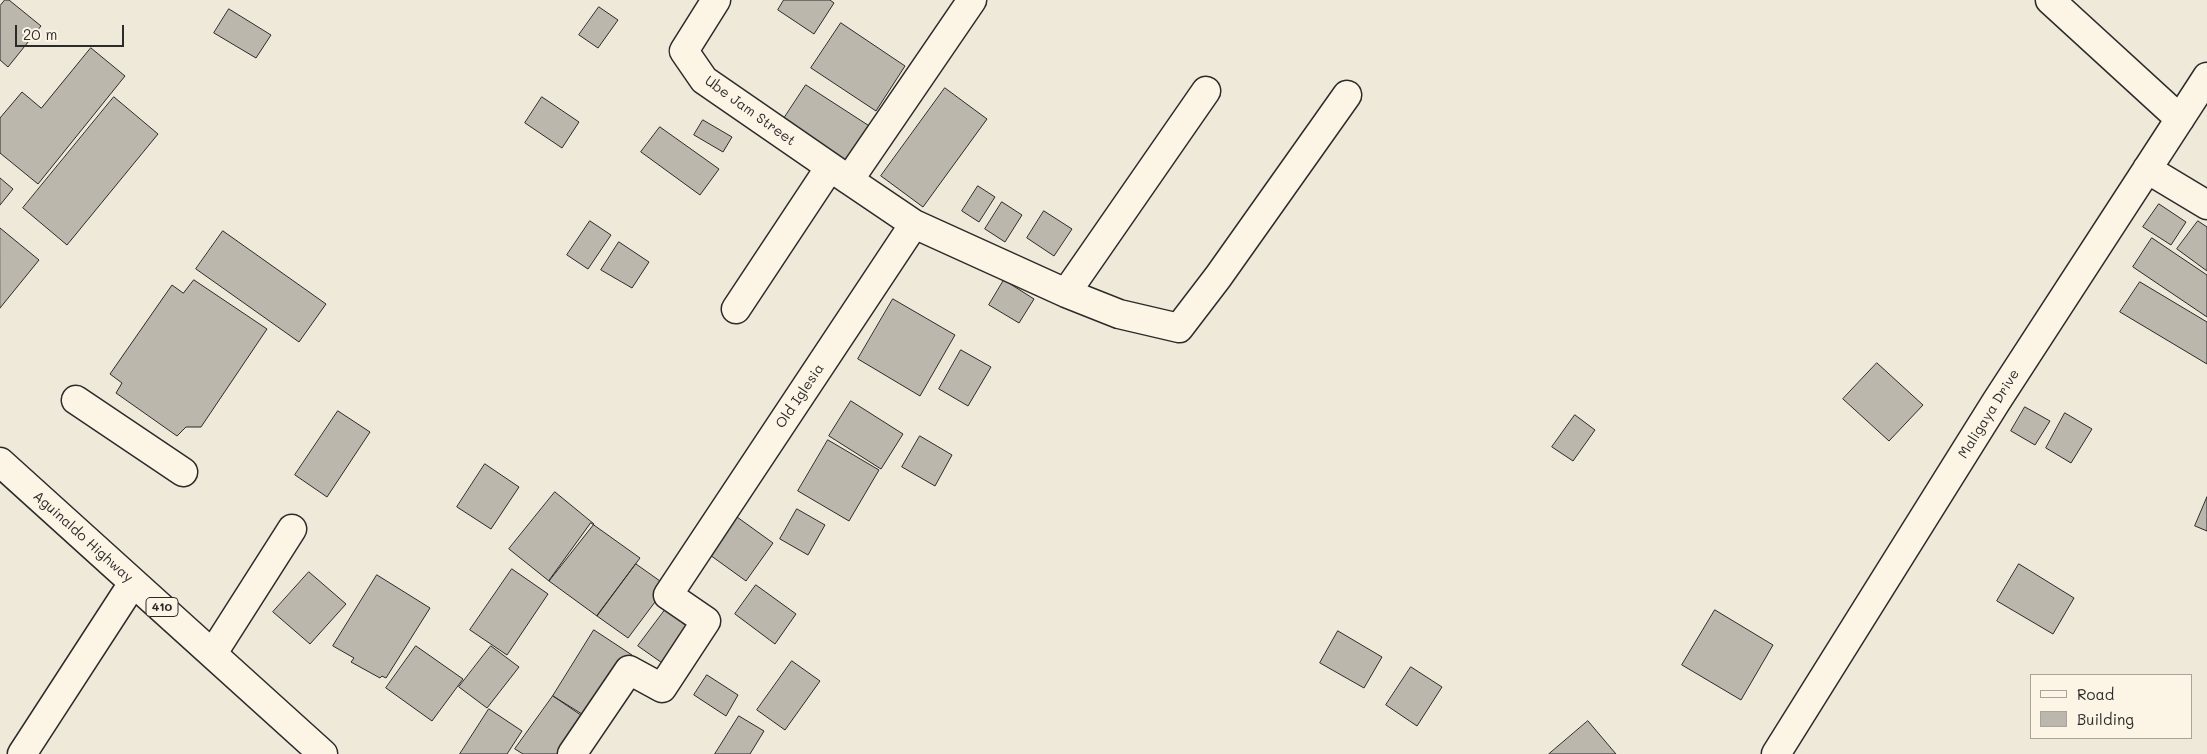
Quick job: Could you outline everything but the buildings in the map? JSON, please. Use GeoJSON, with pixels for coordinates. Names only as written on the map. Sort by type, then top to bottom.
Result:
{"type":"FeatureCollection","features":[{"type":"Feature","properties":{"kind":"street","name":"Ube Jam Street"},"geometry":{"type":"LineString","coordinates":[[716,0],[684,51],[704,80],[839,174]]}},
{"type":"Feature","properties":{"kind":"street"},"geometry":{"type":"LineString","coordinates":[[736,309],[972,0]]}},
{"type":"Feature","properties":{"kind":"street"},"geometry":{"type":"LineString","coordinates":[[2050,0],[2180,119]]}},
{"type":"Feature","properties":{"kind":"street","name":"Maligaya Drive"},"geometry":{"type":"LineString","coordinates":[[1776,754],[1996,402],[2207,77]]}},
{"type":"Feature","properties":{"kind":"street"},"geometry":{"type":"LineString","coordinates":[[1066,292],[1206,91]]}},
{"type":"Feature","properties":{"kind":"street"},"geometry":{"type":"LineString","coordinates":[[839,174],[914,224],[1119,314],[1178,328],[1218,277],[1347,95]]}},
{"type":"Feature","properties":{"kind":"street"},"geometry":{"type":"LineString","coordinates":[[2147,170],[2207,205]]}},
{"type":"Feature","properties":{"kind":"street","name":"Old Iglesia"},"geometry":{"type":"LineString","coordinates":[[572,754],[629,670],[662,688],[706,621],[668,594],[914,224]]}},
{"type":"Feature","properties":{"kind":"street"},"geometry":{"type":"LineString","coordinates":[[76,400],[183,472]]}},
{"type":"Feature","properties":{"kind":"street","name":"Aguinaldo Highway"},"geometry":{"type":"LineString","coordinates":[[0,462],[323,754]]}},
{"type":"Feature","properties":{"kind":"street"},"geometry":{"type":"LineString","coordinates":[[213,653],[292,529]]}},
{"type":"Feature","properties":{"kind":"street"},"geometry":{"type":"LineString","coordinates":[[22,754],[134,582]]}}]}
